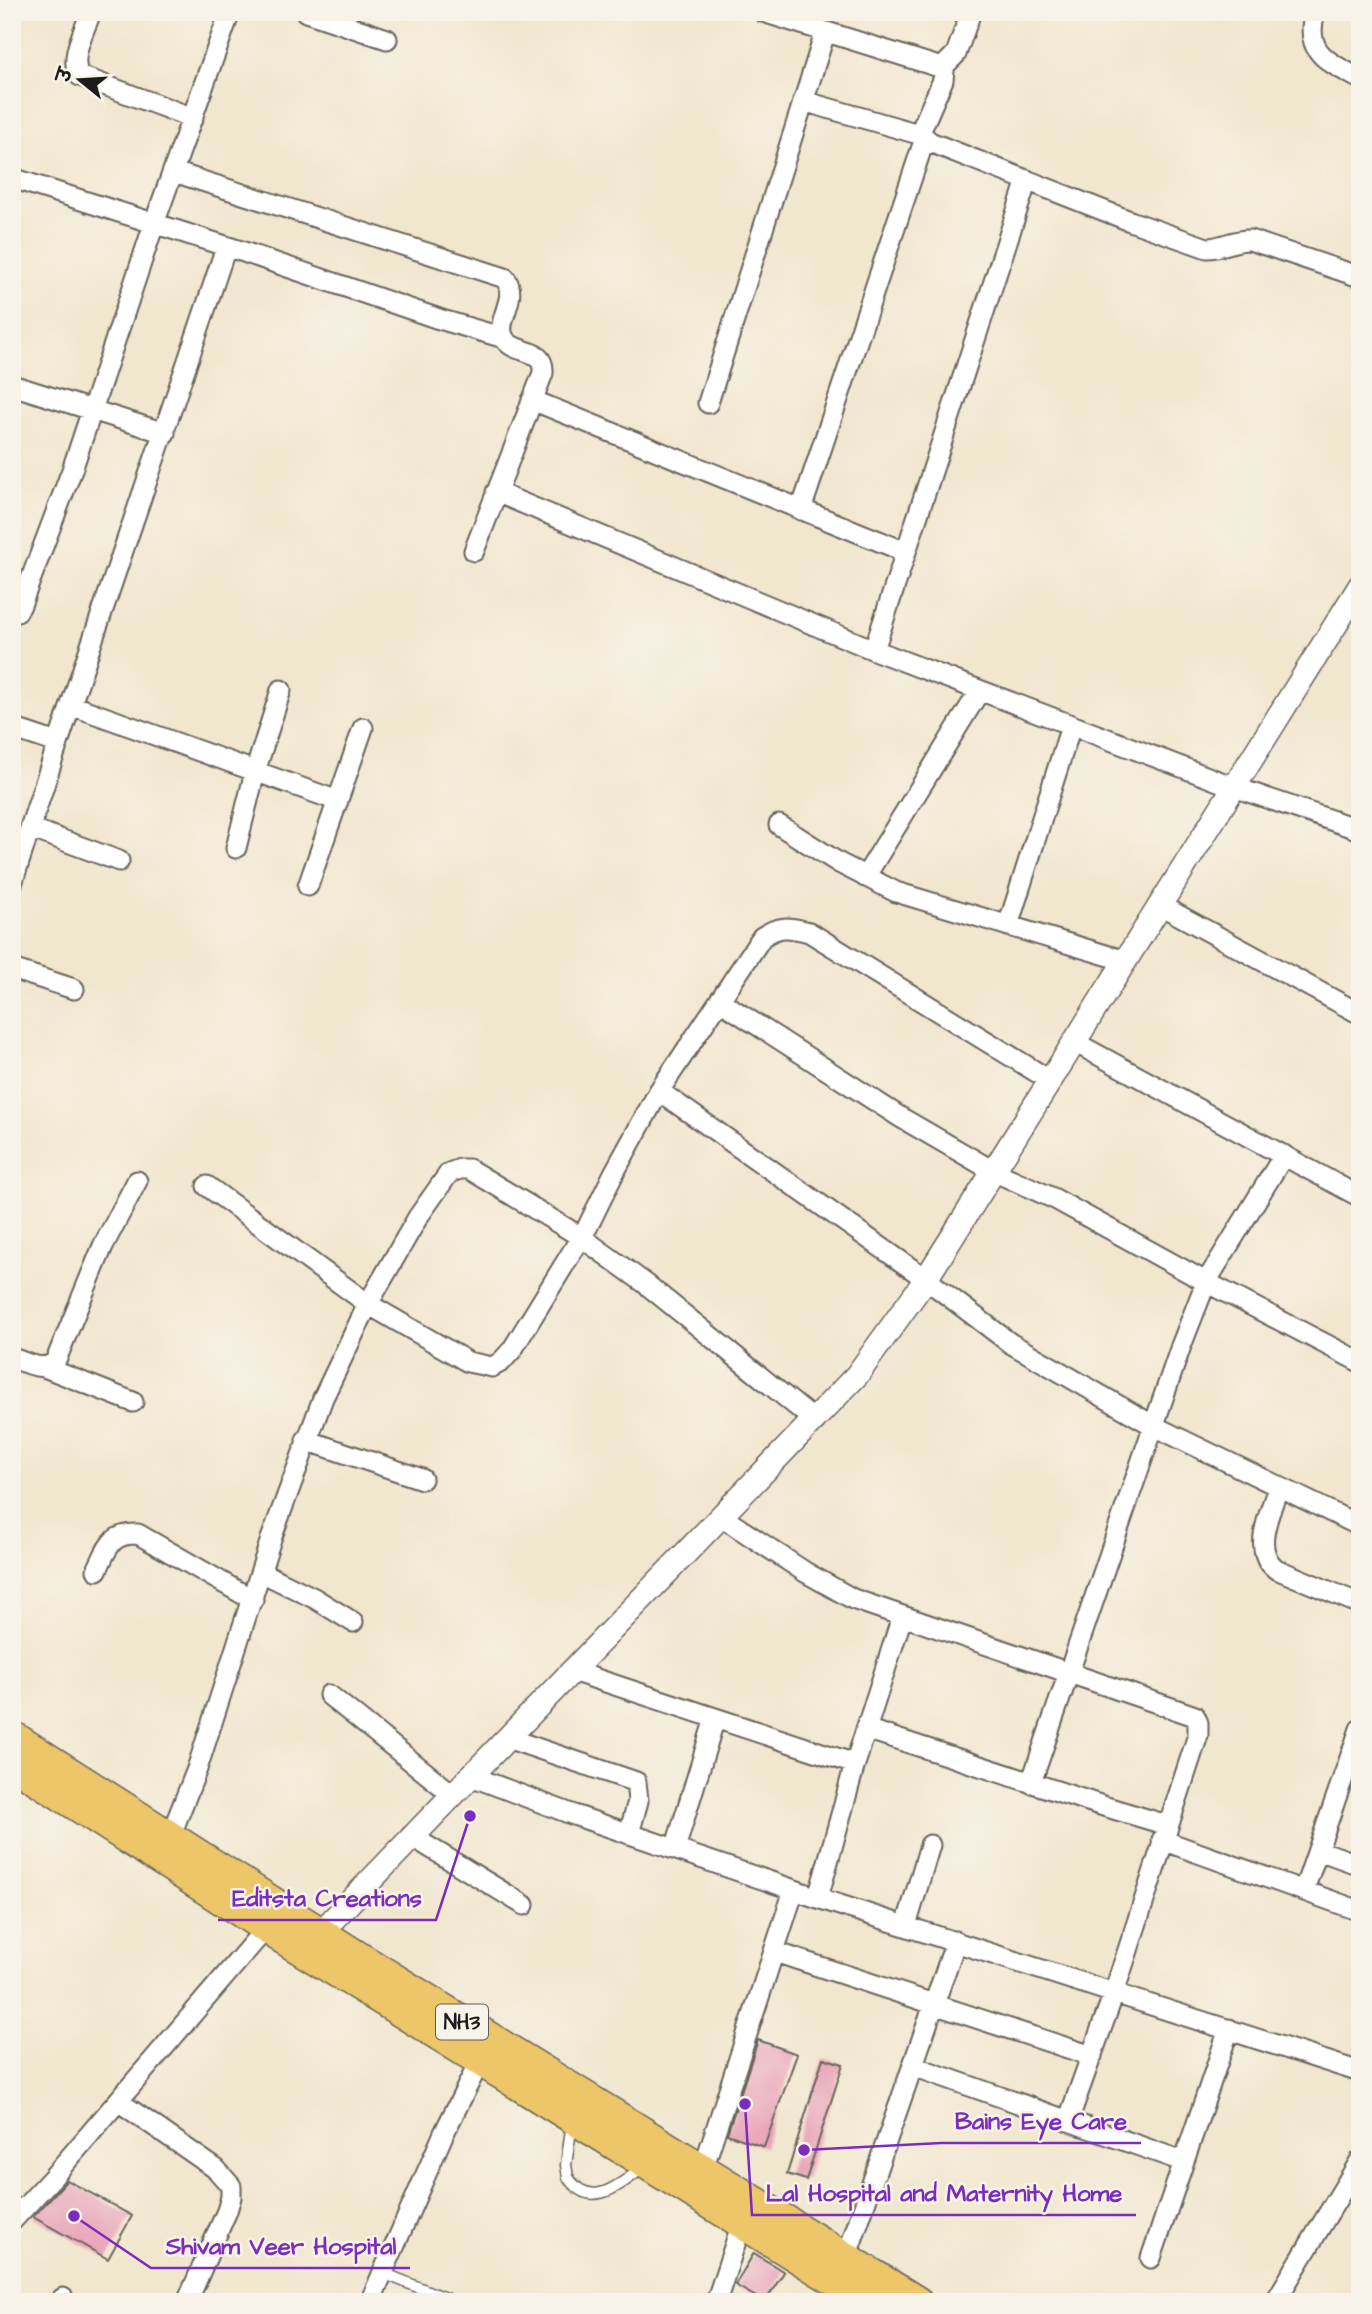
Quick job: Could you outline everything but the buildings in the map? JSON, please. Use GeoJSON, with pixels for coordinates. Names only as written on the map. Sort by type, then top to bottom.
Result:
{"type":"FeatureCollection","features":[{"type":"Feature","properties":{"kind":"highway","name":"NH3"},"geometry":{"type":"LineString","coordinates":[[12,1737],[170,1837],[274,1918],[320,1933],[351,1966],[480,2060],[870,2302]]}},
{"type":"Feature","properties":{"kind":"highway","name":"NH3"},"geometry":{"type":"LineString","coordinates":[[12,1763],[351,1966],[702,2169],[916,2302]]}},
{"type":"Feature","properties":{"kind":"street"},"geometry":{"type":"LineString","coordinates":[[91,12],[75,61],[75,70],[80,76],[193,118]]}},
{"type":"Feature","properties":{"kind":"street"},"geometry":{"type":"LineString","coordinates":[[12,613],[17,612],[21,605],[92,411],[230,12]]}},
{"type":"Feature","properties":{"kind":"street"},"geometry":{"type":"LineString","coordinates":[[306,12],[343,18],[387,39]]}},
{"type":"Feature","properties":{"kind":"street"},"geometry":{"type":"LineString","coordinates":[[763,12],[942,68]]}},
{"type":"Feature","properties":{"kind":"street"},"geometry":{"type":"LineString","coordinates":[[942,68],[956,54],[971,12]]}},
{"type":"Feature","properties":{"kind":"street"},"geometry":{"type":"LineString","coordinates":[[1315,12],[1311,24],[1312,40],[1318,52],[1331,63],[1360,79]]}},
{"type":"Feature","properties":{"kind":"street"},"geometry":{"type":"LineString","coordinates":[[708,403],[825,33]]}},
{"type":"Feature","properties":{"kind":"street"},"geometry":{"type":"LineString","coordinates":[[801,510],[923,136],[922,125],[945,76],[942,68]]}},
{"type":"Feature","properties":{"kind":"street"},"geometry":{"type":"LineString","coordinates":[[803,101],[923,136],[1130,222],[1207,248],[1218,248],[1240,239],[1250,240],[1360,277]]}},
{"type":"Feature","properties":{"kind":"street"},"geometry":{"type":"LineString","coordinates":[[174,172],[505,278],[510,290],[502,330],[504,338]]}},
{"type":"Feature","properties":{"kind":"street"},"geometry":{"type":"LineString","coordinates":[[12,178],[504,338],[541,359],[543,373],[474,551]]}},
{"type":"Feature","properties":{"kind":"street"},"geometry":{"type":"LineString","coordinates":[[874,650],[1027,180]]}},
{"type":"Feature","properties":{"kind":"street"},"geometry":{"type":"LineString","coordinates":[[12,884],[57,743],[226,247]]}},
{"type":"Feature","properties":{"kind":"street"},"geometry":{"type":"LineString","coordinates":[[12,385],[164,433]]}},
{"type":"Feature","properties":{"kind":"street"},"geometry":{"type":"LineString","coordinates":[[532,400],[906,552]]}},
{"type":"Feature","properties":{"kind":"street"},"geometry":{"type":"LineString","coordinates":[[496,492],[979,692],[1234,787],[1360,830]]}},
{"type":"Feature","properties":{"kind":"street"},"geometry":{"type":"LineString","coordinates":[[320,1933],[857,1375],[926,1279],[1360,586]]}},
{"type":"Feature","properties":{"kind":"street"},"geometry":{"type":"LineString","coordinates":[[236,848],[255,772],[281,690]]}},
{"type":"Feature","properties":{"kind":"street"},"geometry":{"type":"LineString","coordinates":[[865,877],[979,692]]}},
{"type":"Feature","properties":{"kind":"street"},"geometry":{"type":"LineString","coordinates":[[71,705],[338,801]]}},
{"type":"Feature","properties":{"kind":"street"},"geometry":{"type":"LineString","coordinates":[[1008,926],[1072,726]]}},
{"type":"Feature","properties":{"kind":"street"},"geometry":{"type":"LineString","coordinates":[[12,728],[57,743]]}},
{"type":"Feature","properties":{"kind":"street"},"geometry":{"type":"LineString","coordinates":[[308,886],[363,728]]}},
{"type":"Feature","properties":{"kind":"street"},"geometry":{"type":"LineString","coordinates":[[779,825],[865,877],[896,892],[1126,961]]}},
{"type":"Feature","properties":{"kind":"street"},"geometry":{"type":"LineString","coordinates":[[30,828],[119,861]]}},
{"type":"Feature","properties":{"kind":"street"},"geometry":{"type":"LineString","coordinates":[[1160,905],[1360,1014]]}},
{"type":"Feature","properties":{"kind":"street"},"geometry":{"type":"LineString","coordinates":[[207,1186],[368,1304],[468,1362],[492,1367],[512,1350],[581,1237],[659,1091],[762,937],[774,929],[788,927],[809,932],[1051,1081]]}},
{"type":"Feature","properties":{"kind":"street"},"geometry":{"type":"LineString","coordinates":[[12,969],[74,989]]}},
{"type":"Feature","properties":{"kind":"street"},"geometry":{"type":"LineString","coordinates":[[720,1001],[900,1117],[993,1171],[1055,1199],[1360,1362]]}},
{"type":"Feature","properties":{"kind":"street"},"geometry":{"type":"LineString","coordinates":[[1076,1043],[1360,1196]]}},
{"type":"Feature","properties":{"kind":"street"},"geometry":{"type":"LineString","coordinates":[[659,1091],[926,1279],[1010,1343],[1154,1426],[1360,1526]]}},
{"type":"Feature","properties":{"kind":"street"},"geometry":{"type":"LineString","coordinates":[[1031,1783],[1071,1673],[1181,1346],[1206,1282],[1284,1154]]}},
{"type":"Feature","properties":{"kind":"street"},"geometry":{"type":"LineString","coordinates":[[170,1837],[197,1769],[261,1572],[323,1398],[368,1304],[418,1217],[449,1173],[469,1169],[581,1237],[646,1284],[815,1421]]}},
{"type":"Feature","properties":{"kind":"street"},"geometry":{"type":"LineString","coordinates":[[44,1367],[52,1365],[56,1360],[103,1246],[137,1181]]}},
{"type":"Feature","properties":{"kind":"street"},"geometry":{"type":"LineString","coordinates":[[12,1358],[44,1367],[133,1402]]}},
{"type":"Feature","properties":{"kind":"street"},"geometry":{"type":"LineString","coordinates":[[306,1440],[422,1479]]}},
{"type":"Feature","properties":{"kind":"street"},"geometry":{"type":"LineString","coordinates":[[1278,1488],[1262,1544],[1269,1564],[1360,1604]]}},
{"type":"Feature","properties":{"kind":"street"},"geometry":{"type":"LineString","coordinates":[[722,1517],[834,1590],[902,1617],[1195,1716],[1198,1735],[1114,1993],[1068,2121]]}},
{"type":"Feature","properties":{"kind":"street"},"geometry":{"type":"LineString","coordinates":[[97,1570],[116,1537],[138,1534],[253,1600]]}},
{"type":"Feature","properties":{"kind":"street"},"geometry":{"type":"LineString","coordinates":[[261,1572],[314,1598],[353,1622]]}},
{"type":"Feature","properties":{"kind":"street"},"geometry":{"type":"LineString","coordinates":[[818,1898],[855,1764],[902,1617]]}},
{"type":"Feature","properties":{"kind":"street"},"geometry":{"type":"LineString","coordinates":[[572,1671],[855,1764]]}},
{"type":"Feature","properties":{"kind":"street"},"geometry":{"type":"LineString","coordinates":[[329,1695],[452,1794]]}},
{"type":"Feature","properties":{"kind":"street"},"geometry":{"type":"LineString","coordinates":[[675,1849],[715,1718]]}},
{"type":"Feature","properties":{"kind":"street"},"geometry":{"type":"LineString","coordinates":[[866,1729],[1031,1783],[1360,1911]]}},
{"type":"Feature","properties":{"kind":"street"},"geometry":{"type":"LineString","coordinates":[[1304,1890],[1360,1729]]}},
{"type":"Feature","properties":{"kind":"street"},"geometry":{"type":"LineString","coordinates":[[507,1738],[635,1782],[638,1801],[629,1834]]}},
{"type":"Feature","properties":{"kind":"street"},"geometry":{"type":"LineString","coordinates":[[471,1776],[629,1834],[818,1898],[1360,2072]]}},
{"type":"Feature","properties":{"kind":"street"},"geometry":{"type":"LineString","coordinates":[[411,1836],[524,1905]]}},
{"type":"Feature","properties":{"kind":"street"},"geometry":{"type":"LineString","coordinates":[[906,1926],[930,1845]]}},
{"type":"Feature","properties":{"kind":"street"},"geometry":{"type":"LineString","coordinates":[[1318,1850],[1360,1865]]}},
{"type":"Feature","properties":{"kind":"street"},"geometry":{"type":"LineString","coordinates":[[702,2169],[794,1889]]}},
{"type":"Feature","properties":{"kind":"street"},"geometry":{"type":"LineString","coordinates":[[12,2221],[53,2177],[274,1918]]}},
{"type":"Feature","properties":{"kind":"street"},"geometry":{"type":"LineString","coordinates":[[846,2258],[956,1941]]}},
{"type":"Feature","properties":{"kind":"street"},"geometry":{"type":"LineString","coordinates":[[775,1952],[1092,2056]]}},
{"type":"Feature","properties":{"kind":"street"},"geometry":{"type":"LineString","coordinates":[[1151,2258],[1229,2029]]}},
{"type":"Feature","properties":{"kind":"street"},"geometry":{"type":"LineString","coordinates":[[370,2302],[444,2133],[480,2060]]}},
{"type":"Feature","properties":{"kind":"street"},"geometry":{"type":"LineString","coordinates":[[913,2066],[1182,2161]]}},
{"type":"Feature","properties":{"kind":"street"},"geometry":{"type":"LineString","coordinates":[[118,2101],[216,2169],[231,2186],[227,2211],[187,2302]]}},
{"type":"Feature","properties":{"kind":"street"},"geometry":{"type":"LineString","coordinates":[[1275,2302],[1360,2161]]}},
{"type":"Feature","properties":{"kind":"street"},"geometry":{"type":"LineString","coordinates":[[716,2302],[742,2223]]}},
{"type":"Feature","properties":{"kind":"lane"},"geometry":{"type":"LineString","coordinates":[[572,2118],[566,2165],[568,2177],[582,2190],[595,2194],[606,2193],[648,2165]]}},
{"type":"Feature","properties":{"kind":"lane"},"geometry":{"type":"LineString","coordinates":[[383,2273],[455,2302]]}},
{"type":"Feature","properties":{"kind":"place","name":"Editsta Creations"},"geometry":{"type":"Point","coordinates":[470,1816]}},
{"type":"Feature","properties":{"kind":"place","name":"Lal Hospital and Maternity Home"},"geometry":{"type":"Point","coordinates":[745,2104]}},
{"type":"Feature","properties":{"kind":"place","name":"Bains Eye Care"},"geometry":{"type":"Point","coordinates":[804,2150]}},
{"type":"Feature","properties":{"kind":"place","name":"Shivam Veer Hospital"},"geometry":{"type":"Point","coordinates":[74,2216]}}]}
